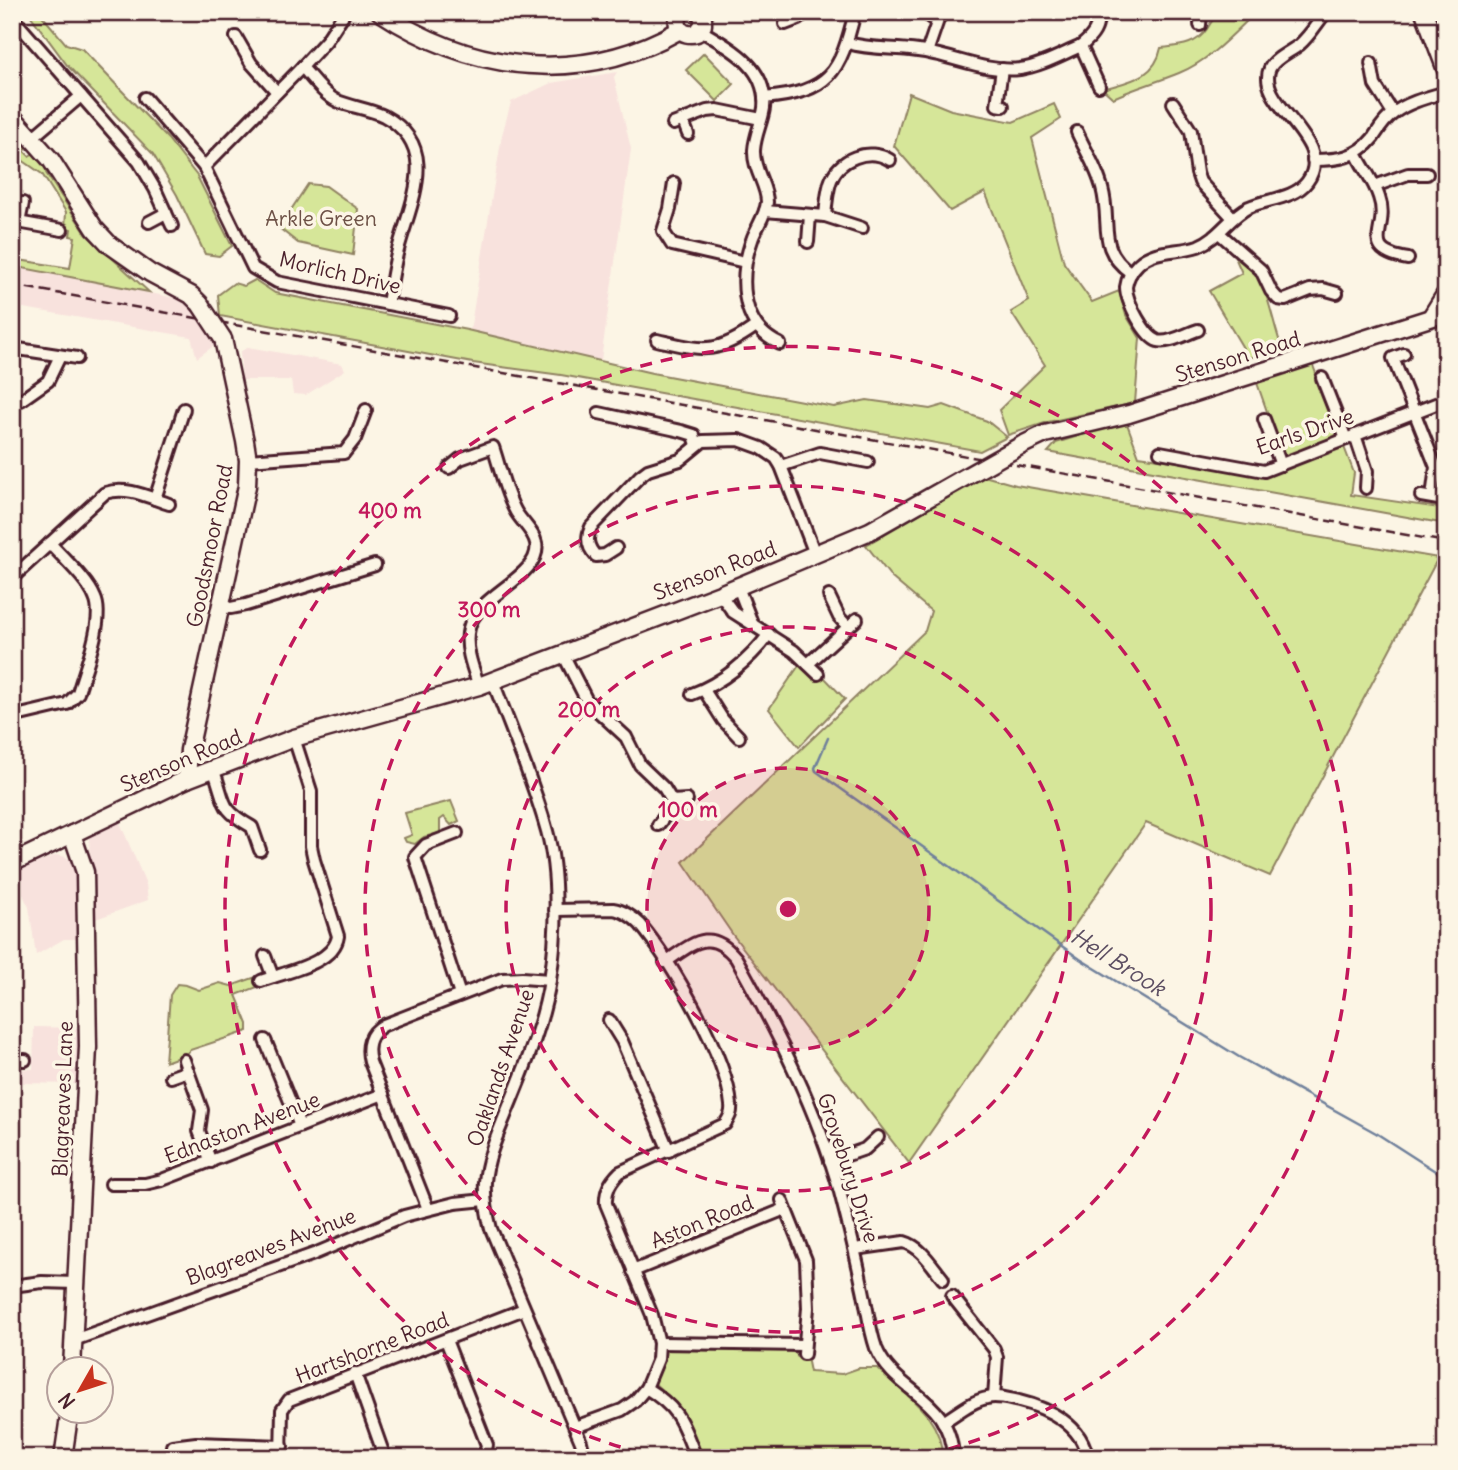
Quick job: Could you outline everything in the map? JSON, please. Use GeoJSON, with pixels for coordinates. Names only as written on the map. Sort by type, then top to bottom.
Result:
{"type":"FeatureCollection","features":[{"type":"Feature","properties":{"kind":"street"},"geometry":{"type":"LineString","coordinates":[[204,167],[326,41],[345,12]]}},
{"type":"Feature","properties":{"kind":"street"},"geometry":{"type":"LineString","coordinates":[[380,12],[405,19],[448,47],[498,62],[546,66],[614,57],[649,45],[680,30]]}},
{"type":"Feature","properties":{"kind":"street"},"geometry":{"type":"LineString","coordinates":[[681,12],[677,20],[680,30],[689,35],[700,30],[704,22],[701,13]]}},
{"type":"Feature","properties":{"kind":"street"},"geometry":{"type":"LineString","coordinates":[[785,24],[798,19],[805,12]]}},
{"type":"Feature","properties":{"kind":"street"},"geometry":{"type":"LineString","coordinates":[[764,98],[801,93],[824,81],[834,72],[848,43],[855,12]]}},
{"type":"Feature","properties":{"kind":"street"},"geometry":{"type":"LineString","coordinates":[[848,43],[872,49],[927,52],[1002,69],[1023,68],[1081,46],[1093,34],[1097,15],[1115,12]]}},
{"type":"Feature","properties":{"kind":"street"},"geometry":{"type":"LineString","coordinates":[[1200,25],[1200,12],[1206,12]]}},
{"type":"Feature","properties":{"kind":"street"},"geometry":{"type":"LineString","coordinates":[[1198,330],[1165,342],[1156,341],[1149,336],[1127,294],[1127,282],[1131,273],[1149,256],[1199,246],[1219,233],[1241,211],[1295,192],[1309,179],[1313,160],[1306,140],[1272,92],[1268,78],[1273,63],[1303,41],[1326,12]]}},
{"type":"Feature","properties":{"kind":"street"},"geometry":{"type":"LineString","coordinates":[[1424,12],[1446,70]]}},
{"type":"Feature","properties":{"kind":"street"},"geometry":{"type":"LineString","coordinates":[[927,52],[938,20],[931,18]]}},
{"type":"Feature","properties":{"kind":"street"},"geometry":{"type":"LineString","coordinates":[[15,24],[139,162],[172,226]]}},
{"type":"Feature","properties":{"kind":"street"},"geometry":{"type":"LineString","coordinates":[[700,30],[747,60],[757,77],[764,98],[754,151],[758,174],[766,195],[765,211],[745,262],[744,285],[747,311],[756,326],[765,336],[780,344]]}},
{"type":"Feature","properties":{"kind":"street"},"geometry":{"type":"LineString","coordinates":[[236,37],[251,63],[277,92]]}},
{"type":"Feature","properties":{"kind":"street"},"geometry":{"type":"LineString","coordinates":[[1081,46],[1099,86]]}},
{"type":"Feature","properties":{"kind":"street"},"geometry":{"type":"LineString","coordinates":[[1371,63],[1375,85],[1394,113]]}},
{"type":"Feature","properties":{"kind":"street"},"geometry":{"type":"LineString","coordinates":[[302,67],[336,100],[383,116],[405,133],[415,147],[419,164],[417,177],[398,249],[388,304]]}},
{"type":"Feature","properties":{"kind":"street"},"geometry":{"type":"LineString","coordinates":[[1002,69],[997,105],[1003,106]]}},
{"type":"Feature","properties":{"kind":"street"},"geometry":{"type":"LineString","coordinates":[[1313,160],[1334,160],[1356,153],[1394,113],[1403,107],[1446,92]]}},
{"type":"Feature","properties":{"kind":"street"},"geometry":{"type":"LineString","coordinates":[[32,138],[81,96]]}},
{"type":"Feature","properties":{"kind":"street","name":"Morlich Drive"},"geometry":{"type":"LineString","coordinates":[[145,98],[204,167],[253,268],[277,282],[449,316]]}},
{"type":"Feature","properties":{"kind":"street"},"geometry":{"type":"LineString","coordinates":[[1173,103],[1191,131],[1200,181],[1233,218]]}},
{"type":"Feature","properties":{"kind":"street"},"geometry":{"type":"LineString","coordinates":[[688,134],[678,123],[707,111],[717,110],[761,120]]}},
{"type":"Feature","properties":{"kind":"street","name":"Goodsmoor Road"},"geometry":{"type":"LineString","coordinates":[[12,116],[51,160],[96,229],[110,245],[150,273],[191,295],[200,304],[223,340],[248,460],[247,486],[190,750],[187,779]]}},
{"type":"Feature","properties":{"kind":"street"},"geometry":{"type":"LineString","coordinates":[[1077,132],[1103,190],[1111,254],[1119,265],[1131,273]]}},
{"type":"Feature","properties":{"kind":"street"},"geometry":{"type":"LineString","coordinates":[[1074,156],[1086,150]]}},
{"type":"Feature","properties":{"kind":"street"},"geometry":{"type":"LineString","coordinates":[[1356,153],[1375,186],[1382,211],[1378,242],[1390,261],[1408,259]]}},
{"type":"Feature","properties":{"kind":"street"},"geometry":{"type":"LineString","coordinates":[[824,216],[830,181],[848,160],[867,154],[881,155],[890,160]]}},
{"type":"Feature","properties":{"kind":"street"},"geometry":{"type":"LineString","coordinates":[[1375,186],[1398,177],[1427,174]]}},
{"type":"Feature","properties":{"kind":"street"},"geometry":{"type":"LineString","coordinates":[[674,183],[663,231],[668,242],[745,262]]}},
{"type":"Feature","properties":{"kind":"street"},"geometry":{"type":"LineString","coordinates":[[23,203],[16,222],[62,230]]}},
{"type":"Feature","properties":{"kind":"street"},"geometry":{"type":"LineString","coordinates":[[765,211],[824,216],[862,228]]}},
{"type":"Feature","properties":{"kind":"street"},"geometry":{"type":"LineString","coordinates":[[149,222],[166,213]]}},
{"type":"Feature","properties":{"kind":"street"},"geometry":{"type":"LineString","coordinates":[[808,242],[810,215]]}},
{"type":"Feature","properties":{"kind":"street"},"geometry":{"type":"LineString","coordinates":[[1219,233],[1261,270],[1278,299],[1285,300],[1324,285],[1337,293]]}},
{"type":"Feature","properties":{"kind":"street","name":"Stenson Road"},"geometry":{"type":"LineString","coordinates":[[12,863],[187,779],[294,738],[486,683],[738,587],[870,531],[1045,434],[1129,414],[1438,315],[1446,293]]}},
{"type":"Feature","properties":{"kind":"street"},"geometry":{"type":"LineString","coordinates":[[1180,322],[1185,334]]}},
{"type":"Feature","properties":{"kind":"street"},"geometry":{"type":"LineString","coordinates":[[657,340],[703,350],[725,345],[756,326]]}},
{"type":"Feature","properties":{"kind":"street"},"geometry":{"type":"LineString","coordinates":[[675,344],[677,331]]}},
{"type":"Feature","properties":{"kind":"street"},"geometry":{"type":"LineString","coordinates":[[12,348],[77,358]]}},
{"type":"Feature","properties":{"kind":"street"},"geometry":{"type":"LineString","coordinates":[[1404,354],[1393,358],[1436,467],[1432,498]]}},
{"type":"Feature","properties":{"kind":"street"},"geometry":{"type":"LineString","coordinates":[[21,400],[48,381],[60,356]]}},
{"type":"Feature","properties":{"kind":"street"},"geometry":{"type":"LineString","coordinates":[[1322,377],[1367,471],[1366,488]]}},
{"type":"Feature","properties":{"kind":"street","name":"Earls Drive"},"geometry":{"type":"LineString","coordinates":[[1160,452],[1264,471],[1446,400]]}},
{"type":"Feature","properties":{"kind":"street"},"geometry":{"type":"LineString","coordinates":[[155,499],[184,409]]}},
{"type":"Feature","properties":{"kind":"street"},"geometry":{"type":"LineString","coordinates":[[248,460],[344,453],[355,439],[366,410]]}},
{"type":"Feature","properties":{"kind":"street"},"geometry":{"type":"LineString","coordinates":[[598,413],[694,435],[697,445]]}},
{"type":"Feature","properties":{"kind":"street"},"geometry":{"type":"LineString","coordinates":[[1265,419],[1281,465]]}},
{"type":"Feature","properties":{"kind":"street"},"geometry":{"type":"LineString","coordinates":[[616,548],[606,555],[596,556],[588,544],[587,534],[640,475],[680,460],[703,441],[739,440],[776,457],[815,554]]}},
{"type":"Feature","properties":{"kind":"street"},"geometry":{"type":"LineString","coordinates":[[1172,440],[1173,453]]}},
{"type":"Feature","properties":{"kind":"street","name":"Oaklands Avenue"},"geometry":{"type":"LineString","coordinates":[[449,468],[460,459],[493,447],[515,512],[536,543],[536,554],[530,565],[482,605],[468,629],[471,660],[486,683],[547,832],[552,859],[555,911],[551,980],[530,1053],[490,1156],[485,1180],[485,1200],[491,1229],[575,1427],[585,1458]]}},
{"type":"Feature","properties":{"kind":"street"},"geometry":{"type":"LineString","coordinates":[[781,466],[820,453],[868,462]]}},
{"type":"Feature","properties":{"kind":"street"},"geometry":{"type":"LineString","coordinates":[[12,578],[105,493],[117,489],[169,504]]}},
{"type":"Feature","properties":{"kind":"street"},"geometry":{"type":"LineString","coordinates":[[12,717],[67,704],[74,699],[78,693],[97,621],[99,608],[95,595],[50,543]]}},
{"type":"Feature","properties":{"kind":"street"},"geometry":{"type":"LineString","coordinates":[[220,607],[246,605],[374,565]]}},
{"type":"Feature","properties":{"kind":"street"},"geometry":{"type":"LineString","coordinates":[[738,587],[752,623]]}},
{"type":"Feature","properties":{"kind":"street"},"geometry":{"type":"LineString","coordinates":[[720,594],[733,612],[769,634],[818,674]]}},
{"type":"Feature","properties":{"kind":"street"},"geometry":{"type":"LineString","coordinates":[[829,596],[839,617],[848,628]]}},
{"type":"Feature","properties":{"kind":"street"},"geometry":{"type":"LineString","coordinates":[[808,664],[858,620]]}},
{"type":"Feature","properties":{"kind":"street"},"geometry":{"type":"LineString","coordinates":[[692,694],[705,690],[753,655],[769,634]]}},
{"type":"Feature","properties":{"kind":"street"},"geometry":{"type":"LineString","coordinates":[[563,654],[587,701],[626,737],[640,765],[664,788],[672,802],[669,811],[658,825]]}},
{"type":"Feature","properties":{"kind":"street"},"geometry":{"type":"LineString","coordinates":[[705,690],[723,720],[738,738]]}},
{"type":"Feature","properties":{"kind":"street"},"geometry":{"type":"LineString","coordinates":[[265,956],[267,979],[328,956],[335,947],[338,936],[314,860],[311,846],[311,791],[294,738]]}},
{"type":"Feature","properties":{"kind":"street"},"geometry":{"type":"LineString","coordinates":[[213,769],[226,808],[232,816],[253,827],[260,850]]}},
{"type":"Feature","properties":{"kind":"street"},"geometry":{"type":"LineString","coordinates":[[672,802],[687,800]]}},
{"type":"Feature","properties":{"kind":"street"},"geometry":{"type":"LineString","coordinates":[[457,833],[426,845],[415,857],[460,995]]}},
{"type":"Feature","properties":{"kind":"street","name":"Blagreaves Lane"},"geometry":{"type":"LineString","coordinates":[[72,834],[85,872],[88,1047],[73,1354]]}},
{"type":"Feature","properties":{"kind":"street"},"geometry":{"type":"LineString","coordinates":[[555,911],[619,910],[639,923],[701,1019],[724,1077],[731,1104],[731,1115],[725,1124],[620,1172],[608,1186],[606,1204],[652,1315],[659,1343],[658,1359],[646,1388],[635,1401],[622,1409],[575,1427]]}},
{"type":"Feature","properties":{"kind":"street","name":"Grovebury Drive"},"geometry":{"type":"LineString","coordinates":[[666,962],[692,944],[707,939],[716,940],[731,951],[742,969],[809,1102],[830,1161],[855,1249],[878,1352],[893,1373],[931,1404],[943,1422],[951,1442],[953,1458]]}},
{"type":"Feature","properties":{"kind":"street"},"geometry":{"type":"LineString","coordinates":[[428,1209],[367,1050],[373,1034],[384,1026],[502,979],[551,980]]}},
{"type":"Feature","properties":{"kind":"street"},"geometry":{"type":"LineString","coordinates":[[609,1020],[622,1041],[669,1151]]}},
{"type":"Feature","properties":{"kind":"street"},"geometry":{"type":"LineString","coordinates":[[265,1040],[300,1126]]}},
{"type":"Feature","properties":{"kind":"street"},"geometry":{"type":"LineString","coordinates":[[12,1060],[25,1060]]}},
{"type":"Feature","properties":{"kind":"street"},"geometry":{"type":"LineString","coordinates":[[171,1077],[186,1065],[202,1110],[199,1131],[211,1161]]}},
{"type":"Feature","properties":{"kind":"street","name":"Ednaston Avenue"},"geometry":{"type":"LineString","coordinates":[[111,1184],[145,1184],[383,1094]]}},
{"type":"Feature","properties":{"kind":"street"},"geometry":{"type":"LineString","coordinates":[[830,1161],[865,1149],[878,1137]]}},
{"type":"Feature","properties":{"kind":"street","name":"Blagreaves Avenue"},"geometry":{"type":"LineString","coordinates":[[74,1340],[314,1254],[377,1226],[428,1209],[485,1200]]}},
{"type":"Feature","properties":{"kind":"street","name":"Aston Road"},"geometry":{"type":"LineString","coordinates":[[633,1271],[784,1204],[806,1260],[808,1308],[803,1349],[659,1343]]}},
{"type":"Feature","properties":{"kind":"street"},"geometry":{"type":"LineString","coordinates":[[855,1249],[904,1242],[910,1244],[915,1246],[943,1279]]}},
{"type":"Feature","properties":{"kind":"street"},"geometry":{"type":"LineString","coordinates":[[12,1286],[42,1282],[75,1283]]}},
{"type":"Feature","properties":{"kind":"street"},"geometry":{"type":"LineString","coordinates":[[952,1296],[994,1349],[997,1357],[994,1396]]}},
{"type":"Feature","properties":{"kind":"street","name":"Hartshorne Road"},"geometry":{"type":"LineString","coordinates":[[281,1458],[282,1410],[289,1400],[524,1309]]}},
{"type":"Feature","properties":{"kind":"street"},"geometry":{"type":"LineString","coordinates":[[446,1340],[487,1445],[484,1458]]}},
{"type":"Feature","properties":{"kind":"street"},"geometry":{"type":"LineString","coordinates":[[355,1373],[385,1458]]}},
{"type":"Feature","properties":{"kind":"street"},"geometry":{"type":"LineString","coordinates":[[646,1388],[673,1407],[696,1458]]}},
{"type":"Feature","properties":{"kind":"street"},"geometry":{"type":"LineString","coordinates":[[943,1422],[978,1401],[994,1396],[1045,1408],[1064,1420],[1078,1436],[1087,1458]]}},
{"type":"Feature","properties":{"kind":"street"},"geometry":{"type":"LineString","coordinates":[[63,1458],[68,1424]]}},
{"type":"Feature","properties":{"kind":"street"},"geometry":{"type":"LineString","coordinates":[[172,1446],[196,1443],[282,1446]]}},
{"type":"Feature","properties":{"kind":"shaded area"},"geometry":{"type":"Polygon","coordinates":[[[617,72],[614,77],[631,149],[601,360],[469,337],[502,135],[511,102],[551,83],[617,72]]]}},
{"type":"Feature","properties":{"kind":"shaded area"},"geometry":{"type":"Polygon","coordinates":[[[12,266],[186,300],[215,345],[197,358],[191,337],[12,306],[12,266]]]}},
{"type":"Feature","properties":{"kind":"shaded area"},"geometry":{"type":"Polygon","coordinates":[[[248,347],[342,364],[345,370],[306,395],[293,394],[291,380],[242,380],[240,352],[248,347]]]}},
{"type":"Feature","properties":{"kind":"shaded area"},"geometry":{"type":"Polygon","coordinates":[[[118,818],[146,884],[148,900],[93,920],[89,837],[92,832],[118,818]]]}},
{"type":"Feature","properties":{"kind":"shaded area"},"geometry":{"type":"Polygon","coordinates":[[[56,855],[73,862],[77,872],[80,939],[64,939],[36,955],[29,907],[12,873],[56,855]]]}},
{"type":"Feature","properties":{"kind":"shaded area"},"geometry":{"type":"Polygon","coordinates":[[[34,1027],[81,1028],[80,1084],[19,1083],[19,1069],[33,1069],[34,1027]]]}},
{"type":"Feature","properties":{"kind":"green space"},"geometry":{"type":"Polygon","coordinates":[[[28,12],[39,12],[66,44],[82,49],[168,139],[197,176],[232,246],[219,256],[205,254],[177,195],[153,154],[67,65],[28,12]]]}},
{"type":"Feature","properties":{"kind":"green space"},"geometry":{"type":"Polygon","coordinates":[[[1221,12],[1256,12],[1220,46],[1190,68],[1113,98],[1103,89],[1140,77],[1153,66],[1161,48],[1174,47],[1198,39],[1221,12]]]}},
{"type":"Feature","properties":{"kind":"green space"},"geometry":{"type":"Polygon","coordinates":[[[704,53],[734,84],[717,101],[686,70],[704,53]]]}},
{"type":"Feature","properties":{"kind":"green space"},"geometry":{"type":"Polygon","coordinates":[[[909,93],[951,110],[1013,122],[1054,104],[1061,119],[1032,138],[1064,263],[1092,302],[1119,291],[1126,315],[1140,338],[1135,403],[1048,422],[1008,435],[999,410],[1045,365],[1011,312],[1029,301],[985,192],[950,211],[894,146],[909,93]]]}},
{"type":"Feature","properties":{"kind":"green space"},"geometry":{"type":"Polygon","coordinates":[[[12,129],[28,146],[24,151],[29,156],[34,153],[48,170],[46,173],[87,235],[149,292],[12,266],[12,259],[70,268],[75,237],[70,236],[71,229],[65,228],[66,212],[42,174],[22,160],[19,163],[12,160],[12,129]]]}},
{"type":"Feature","properties":{"kind":"green space","name":"Arkle Green"},"geometry":{"type":"Polygon","coordinates":[[[308,184],[326,186],[358,209],[353,255],[298,243],[279,228],[308,184]]]}},
{"type":"Feature","properties":{"kind":"green space"},"geometry":{"type":"Polygon","coordinates":[[[1235,257],[1254,272],[1261,283],[1282,348],[1249,358],[1209,291],[1242,273],[1235,257]]]}},
{"type":"Feature","properties":{"kind":"green space"},"geometry":{"type":"Polygon","coordinates":[[[255,280],[275,293],[467,330],[652,373],[834,407],[867,400],[930,409],[944,405],[987,421],[1007,437],[980,451],[220,316],[218,295],[234,283],[244,286],[255,280]]]}},
{"type":"Feature","properties":{"kind":"green space"},"geometry":{"type":"Polygon","coordinates":[[[1312,363],[1354,473],[1351,495],[1446,509],[1446,524],[1048,452],[1056,443],[1126,421],[1139,456],[1263,474],[1286,466],[1256,380],[1312,363]]]}},
{"type":"Feature","properties":{"kind":"green space"},"geometry":{"type":"Polygon","coordinates":[[[984,476],[1016,485],[1438,558],[1270,876],[1146,823],[909,1163],[733,935],[683,862],[925,631],[931,611],[892,578],[866,545],[984,476]]]}},
{"type":"Feature","properties":{"kind":"green space"},"geometry":{"type":"Polygon","coordinates":[[[800,664],[818,681],[824,677],[845,699],[799,747],[769,709],[800,664]]]}},
{"type":"Feature","properties":{"kind":"green space"},"geometry":{"type":"Polygon","coordinates":[[[451,801],[459,821],[451,825],[444,817],[440,820],[440,833],[424,837],[415,844],[406,842],[404,838],[412,835],[405,813],[451,801]]]}},
{"type":"Feature","properties":{"kind":"green space"},"geometry":{"type":"Polygon","coordinates":[[[256,977],[260,986],[236,995],[248,1024],[248,1031],[190,1050],[187,1054],[165,1062],[170,995],[177,984],[199,990],[220,983],[231,986],[256,977]]]}},
{"type":"Feature","properties":{"kind":"green space"},"geometry":{"type":"Polygon","coordinates":[[[669,1347],[790,1351],[807,1357],[810,1372],[842,1374],[859,1368],[877,1368],[929,1418],[941,1443],[942,1458],[701,1458],[689,1425],[677,1404],[654,1383],[663,1355],[669,1347]]]}},
{"type":"Feature","properties":{"kind":"waterway","name":"Hell Brook"},"geometry":{"type":"LineString","coordinates":[[828,738],[816,771],[1080,959],[1239,1057],[1376,1133],[1446,1178]]}},
{"type":"Feature","properties":{"kind":"railway"},"geometry":{"type":"LineString","coordinates":[[12,285],[1446,542]]}}]}
